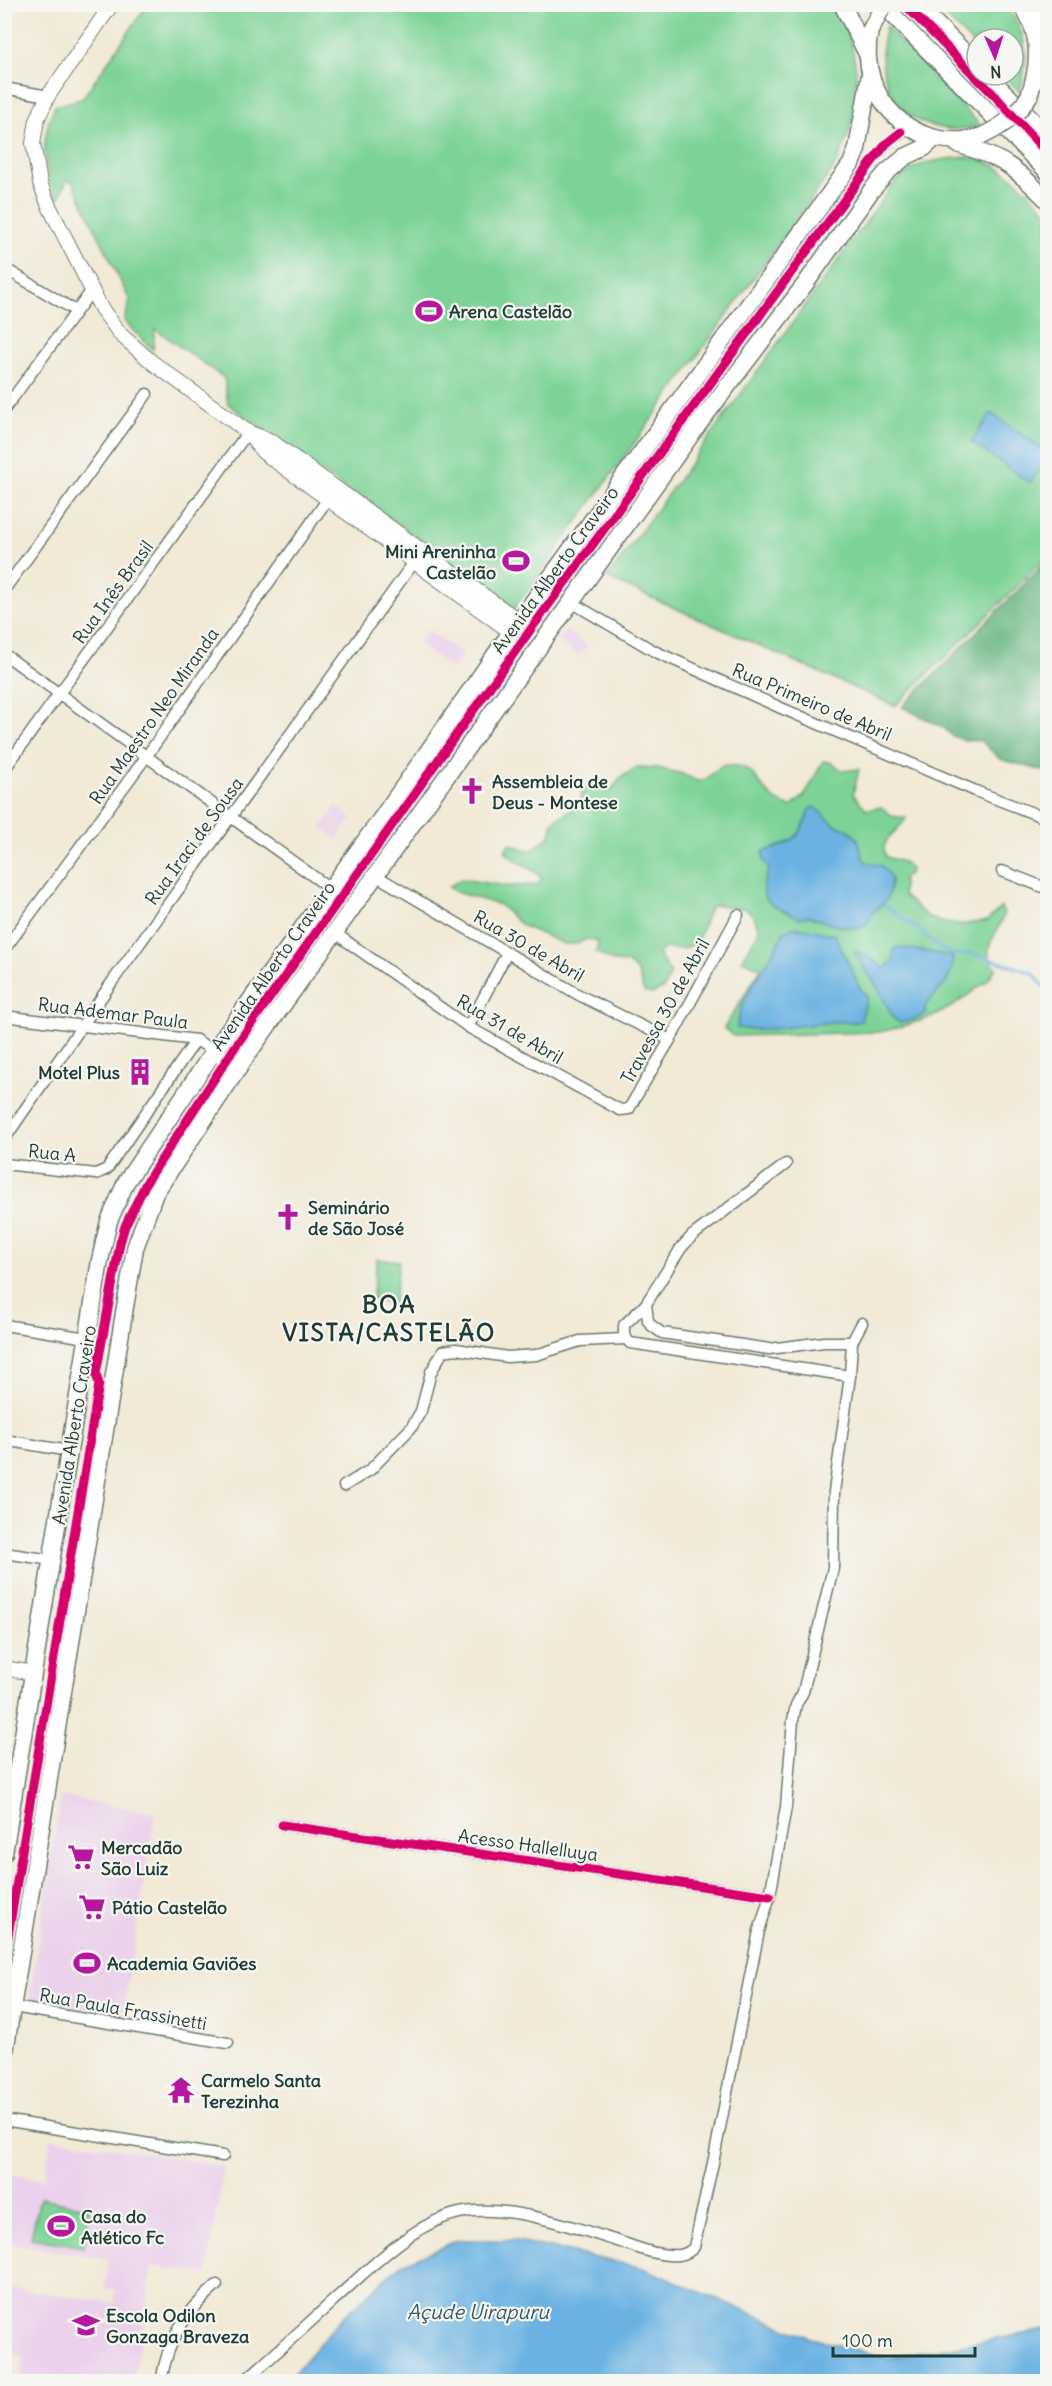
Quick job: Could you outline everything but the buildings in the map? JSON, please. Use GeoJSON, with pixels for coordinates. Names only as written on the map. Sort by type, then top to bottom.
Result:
{"type":"FeatureCollection","features":[{"type":"Feature","properties":{"kind":"main road"},"geometry":{"type":"LineString","coordinates":[[842,4],[867,54]]}},
{"type":"Feature","properties":{"kind":"main road"},"geometry":{"type":"LineString","coordinates":[[1047,172],[883,4],[870,31],[867,54],[870,74],[885,106],[894,116],[919,132],[993,156],[1006,163],[1024,176],[1047,201]]}},
{"type":"Feature","properties":{"kind":"main road"},"geometry":{"type":"LineString","coordinates":[[916,4],[965,53]]}},
{"type":"Feature","properties":{"kind":"main road"},"geometry":{"type":"LineString","coordinates":[[1020,4],[1041,52]]}},
{"type":"Feature","properties":{"kind":"main road"},"geometry":{"type":"LineString","coordinates":[[941,139],[964,141],[982,136],[1005,125],[1023,107],[1037,74],[1046,4]]}},
{"type":"Feature","properties":{"kind":"main road","name":"Avenida Alberto Craveiro"},"geometry":{"type":"LineString","coordinates":[[4,1854],[10,1784],[33,1673],[102,1250],[109,1221],[126,1182],[214,1051],[515,627],[851,164],[857,149],[870,74]]}},
{"type":"Feature","properties":{"kind":"main road"},"geometry":{"type":"LineString","coordinates":[[999,87],[1047,136]]}},
{"type":"Feature","properties":{"kind":"main road","name":"Avenida Alberto Craveiro"},"geometry":{"type":"LineString","coordinates":[[4,2058],[135,1248],[155,1193],[238,1068],[375,875],[698,424],[806,283],[871,191],[887,172],[905,157],[941,139]]}},
{"type":"Feature","properties":{"kind":"main road"},"geometry":{"type":"LineString","coordinates":[[214,1051],[238,1068]]}},
{"type":"Feature","properties":{"kind":"street"},"geometry":{"type":"LineString","coordinates":[[112,4],[48,96],[35,127],[33,143],[35,164],[49,206],[111,322],[128,342],[153,363],[248,432],[271,441],[515,627]]}},
{"type":"Feature","properties":{"kind":"street"},"geometry":{"type":"LineString","coordinates":[[4,88],[48,96]]}},
{"type":"Feature","properties":{"kind":"street"},"geometry":{"type":"LineString","coordinates":[[4,268],[76,311]]}},
{"type":"Feature","properties":{"kind":"street"},"geometry":{"type":"LineString","coordinates":[[4,410],[92,290]]}},
{"type":"Feature","properties":{"kind":"street"},"geometry":{"type":"LineString","coordinates":[[4,590],[147,394]]}},
{"type":"Feature","properties":{"kind":"street"},"geometry":{"type":"LineString","coordinates":[[248,432],[264,452],[327,500],[414,562],[515,627]]}},
{"type":"Feature","properties":{"kind":"street","name":"Rua Inês Brasil"},"geometry":{"type":"LineString","coordinates":[[4,770],[248,432]]}},
{"type":"Feature","properties":{"kind":"street","name":"Rua Maestro Neo Miranda"},"geometry":{"type":"LineString","coordinates":[[4,950],[146,757],[327,500]]}},
{"type":"Feature","properties":{"kind":"street","name":"Rua Iraci de Sousa"},"geometry":{"type":"LineString","coordinates":[[4,1140],[82,1025],[414,562]]}},
{"type":"Feature","properties":{"kind":"street","name":"Rua Primeiro de Abril"},"geometry":{"type":"LineString","coordinates":[[571,602],[654,651],[902,759],[1047,819]]}},
{"type":"Feature","properties":{"kind":"street"},"geometry":{"type":"LineString","coordinates":[[4,654],[331,889]]}},
{"type":"Feature","properties":{"kind":"street"},"geometry":{"type":"LineString","coordinates":[[1002,871],[1047,889]]}},
{"type":"Feature","properties":{"kind":"street","name":"Rua 30 de Abril"},"geometry":{"type":"LineString","coordinates":[[375,875],[579,995],[670,1040]]}},
{"type":"Feature","properties":{"kind":"street","name":"Travessa 30 de Abril"},"geometry":{"type":"LineString","coordinates":[[614,1107],[620,1110],[629,1108],[670,1040],[738,915]]}},
{"type":"Feature","properties":{"kind":"street","name":"Rua 31 de Abril"},"geometry":{"type":"LineString","coordinates":[[335,933],[468,1027],[614,1107]]}},
{"type":"Feature","properties":{"kind":"street"},"geometry":{"type":"LineString","coordinates":[[468,1027],[507,953]]}},
{"type":"Feature","properties":{"kind":"street","name":"Rua Ademar Paula"},"geometry":{"type":"LineString","coordinates":[[4,1016],[196,1040],[214,1051]]}},
{"type":"Feature","properties":{"kind":"street","name":"Rua A"},"geometry":{"type":"LineString","coordinates":[[4,1164],[96,1174],[108,1169],[196,1040]]}},
{"type":"Feature","properties":{"kind":"street"},"geometry":{"type":"LineString","coordinates":[[786,1164],[686,1242],[646,1304],[626,1322],[623,1332],[625,1339],[630,1343],[651,1347],[850,1376]]}},
{"type":"Feature","properties":{"kind":"street"},"geometry":{"type":"LineString","coordinates":[[646,1304],[646,1314],[652,1326],[668,1334],[769,1349],[824,1342],[852,1342]]}},
{"type":"Feature","properties":{"kind":"street"},"geometry":{"type":"LineString","coordinates":[[246,2382],[396,2245],[435,2222],[454,2216],[472,2211],[510,2213],[585,2231],[659,2254],[683,2255],[690,2253],[694,2247],[759,1931],[770,1896],[786,1807],[796,1705],[803,1692],[833,1568],[834,1492],[850,1376],[852,1342],[862,1323]]}},
{"type":"Feature","properties":{"kind":"street"},"geometry":{"type":"LineString","coordinates":[[4,1325],[87,1338]]}},
{"type":"Feature","properties":{"kind":"street"},"geometry":{"type":"LineString","coordinates":[[344,1486],[370,1470],[411,1428],[421,1411],[431,1372],[443,1352],[456,1349],[499,1356],[536,1355],[584,1341],[625,1339]]}},
{"type":"Feature","properties":{"kind":"street"},"geometry":{"type":"LineString","coordinates":[[4,1440],[69,1451]]}},
{"type":"Feature","properties":{"kind":"street"},"geometry":{"type":"LineString","coordinates":[[4,1553],[52,1560]]}},
{"type":"Feature","properties":{"kind":"street"},"geometry":{"type":"LineString","coordinates":[[4,1668],[33,1673]]}},
{"type":"Feature","properties":{"kind":"street","name":"Acesso Hallelluya"},"geometry":{"type":"LineString","coordinates":[[282,1825],[770,1896]]}},
{"type":"Feature","properties":{"kind":"street","name":"Rua Paula Frassinetti"},"geometry":{"type":"LineString","coordinates":[[13,2007],[228,2043]]}},
{"type":"Feature","properties":{"kind":"street"},"geometry":{"type":"LineString","coordinates":[[4,2120],[223,2157]]}},
{"type":"Feature","properties":{"kind":"street"},"geometry":{"type":"LineString","coordinates":[[161,2382],[165,2355],[178,2330],[196,2303],[217,2285]]}},
{"type":"Feature","properties":{"kind":"shaded area"},"geometry":{"type":"Polygon","coordinates":[[[428,630],[463,655],[453,669],[418,644],[428,630]]]}},
{"type":"Feature","properties":{"kind":"shaded area"},"geometry":{"type":"Polygon","coordinates":[[[566,630],[587,646],[578,656],[558,640],[566,630]]]}},
{"type":"Feature","properties":{"kind":"shaded area"},"geometry":{"type":"Polygon","coordinates":[[[336,806],[352,818],[337,839],[321,827],[336,806]]]}},
{"type":"Feature","properties":{"kind":"shaded area","name":"Pátio Castelão"},"geometry":{"type":"Polygon","coordinates":[[[61,1796],[155,1813],[123,2015],[29,2000],[61,1796]]]}},
{"type":"Feature","properties":{"kind":"shaded area"},"geometry":{"type":"Polygon","coordinates":[[[51,2138],[224,2166],[207,2274],[152,2266],[134,2381],[20,2381],[24,2356],[5,2353],[4,2287],[114,2303],[116,2290],[105,2288],[109,2259],[5,2242],[5,2173],[44,2180],[51,2138]]]}},
{"type":"Feature","properties":{"kind":"green space","name":"Arena Castelão"},"geometry":{"type":"Polygon","coordinates":[[[148,4],[837,5],[852,46],[857,86],[855,105],[851,125],[835,166],[514,609],[450,565],[446,559],[386,515],[382,515],[228,404],[224,378],[155,329],[153,350],[124,321],[130,301],[73,182],[67,180],[58,200],[46,165],[45,141],[55,106],[82,99],[148,4]]]}},
{"type":"Feature","properties":{"kind":"green space"},"geometry":{"type":"Polygon","coordinates":[[[934,5],[1004,5],[1019,27],[965,27],[965,36],[934,5]]]}},
{"type":"Feature","properties":{"kind":"green space"},"geometry":{"type":"Polygon","coordinates":[[[886,26],[981,126],[948,129],[929,125],[913,117],[901,107],[885,79],[882,62],[886,26]]]}},
{"type":"Feature","properties":{"kind":"green space"},"geometry":{"type":"Polygon","coordinates":[[[968,157],[1003,170],[1022,185],[1047,212],[1047,557],[895,706],[607,578],[895,182],[920,165],[938,160],[968,157]]]}},
{"type":"Feature","properties":{"kind":"green space"},"geometry":{"type":"Polygon","coordinates":[[[1042,566],[1048,571],[1047,772],[1000,759],[981,741],[964,740],[952,736],[944,728],[902,707],[1042,566]]]}},
{"type":"Feature","properties":{"kind":"green space"},"geometry":{"type":"Polygon","coordinates":[[[823,761],[830,762],[843,771],[859,769],[853,794],[867,810],[881,807],[892,816],[906,818],[890,836],[884,846],[884,851],[886,857],[903,862],[911,869],[909,874],[903,878],[903,895],[928,917],[959,925],[987,921],[1001,907],[1004,913],[989,947],[991,960],[996,968],[988,980],[953,1006],[932,1017],[880,1032],[733,1036],[724,1028],[761,968],[742,960],[759,931],[755,919],[747,909],[717,905],[710,907],[700,934],[692,945],[677,949],[665,948],[658,954],[671,974],[663,989],[652,994],[644,992],[638,973],[628,963],[614,962],[596,952],[598,944],[595,940],[586,939],[577,944],[564,944],[521,925],[500,905],[456,892],[449,887],[461,879],[507,886],[537,885],[542,879],[505,851],[509,844],[531,851],[550,836],[553,821],[580,805],[582,791],[594,787],[613,788],[620,778],[637,767],[680,773],[697,781],[705,780],[722,765],[742,767],[753,774],[773,798],[791,807],[805,795],[823,761]]]}},
{"type":"Feature","properties":{"kind":"green space"},"geometry":{"type":"Polygon","coordinates":[[[377,1259],[399,1261],[394,1303],[372,1300],[377,1259]]]}},
{"type":"Feature","properties":{"kind":"green space"},"geometry":{"type":"Polygon","coordinates":[[[40,2198],[90,2208],[84,2247],[31,2238],[40,2198]]]}},
{"type":"Feature","properties":{"kind":"water"},"geometry":{"type":"Polygon","coordinates":[[[991,413],[1047,452],[1047,459],[1030,483],[971,442],[991,413]]]}},
{"type":"Feature","properties":{"kind":"water"},"geometry":{"type":"Polygon","coordinates":[[[815,807],[835,825],[849,830],[858,839],[863,859],[870,864],[881,865],[891,877],[885,901],[870,917],[866,925],[858,929],[834,925],[808,916],[799,918],[772,905],[765,898],[763,887],[769,868],[764,861],[763,852],[789,842],[799,834],[810,809],[815,807]]]}},
{"type":"Feature","properties":{"kind":"water"},"geometry":{"type":"Polygon","coordinates":[[[792,928],[835,935],[860,988],[867,997],[861,1021],[772,1029],[737,1028],[743,1003],[749,991],[784,931],[792,928]]]}},
{"type":"Feature","properties":{"kind":"water"},"geometry":{"type":"Polygon","coordinates":[[[898,947],[952,956],[953,964],[949,978],[924,1007],[927,1013],[900,1023],[894,1019],[877,987],[854,952],[873,960],[884,969],[894,959],[894,949],[898,947]]]}},
{"type":"Feature","properties":{"kind":"water","name":"Açude Uirapuru"},"geometry":{"type":"Polygon","coordinates":[[[458,2240],[513,2240],[643,2268],[811,2338],[888,2358],[1047,2328],[1047,2381],[287,2381],[338,2322],[400,2265],[458,2240]]]}},
{"type":"Feature","properties":{"kind":"waterway"},"geometry":{"type":"LineString","coordinates":[[884,905],[922,932],[940,949],[958,955],[972,953],[1033,973],[1048,992]]}},
{"type":"Feature","properties":{"kind":"cycle path"},"geometry":{"type":"LineString","coordinates":[[904,4],[995,96],[1048,154]]}},
{"type":"Feature","properties":{"kind":"cycle path"},"geometry":{"type":"LineString","coordinates":[[4,1960],[99,1384],[96,1374],[120,1243],[125,1226],[146,1183],[237,1044],[531,629],[872,162],[887,143],[901,132]]}},
{"type":"Feature","properties":{"kind":"cycle path"},"geometry":{"type":"LineString","coordinates":[[282,1825],[770,1896]]}},
{"type":"Feature","properties":{"kind":"place","name":"Arena Castelão"},"geometry":{"type":"Point","coordinates":[429,311]}},
{"type":"Feature","properties":{"kind":"place","name":"Mini Areninha Castelão"},"geometry":{"type":"Point","coordinates":[516,561]}},
{"type":"Feature","properties":{"kind":"place","name":"Assembleia de Deus - Montese"},"geometry":{"type":"Point","coordinates":[472,791]}},
{"type":"Feature","properties":{"kind":"place","name":"Motel Plus"},"geometry":{"type":"Point","coordinates":[140,1072]}},
{"type":"Feature","properties":{"kind":"place","name":"Seminário de São José"},"geometry":{"type":"Point","coordinates":[288,1217]}},
{"type":"Feature","properties":{"kind":"place","name":"Mercadão São Luiz"},"geometry":{"type":"Point","coordinates":[81,1857]}},
{"type":"Feature","properties":{"kind":"place","name":"Pátio Castelão"},"geometry":{"type":"Point","coordinates":[92,1907]}},
{"type":"Feature","properties":{"kind":"place","name":"Academia Gaviões"},"geometry":{"type":"Point","coordinates":[87,1963]}},
{"type":"Feature","properties":{"kind":"place","name":"Carmelo Santa Terezinha"},"geometry":{"type":"Point","coordinates":[181,2090]}},
{"type":"Feature","properties":{"kind":"place","name":"Casa do Atlético Fc"},"geometry":{"type":"Point","coordinates":[61,2226]}},
{"type":"Feature","properties":{"kind":"place","name":"Escola Odilon Gonzaga Braveza"},"geometry":{"type":"Point","coordinates":[86,2325]}},
{"type":"Feature","properties":{"kind":"district","name":"BOA VISTA/CASTELÃO"},"geometry":{"type":"Point","coordinates":[389,1318]}}]}
